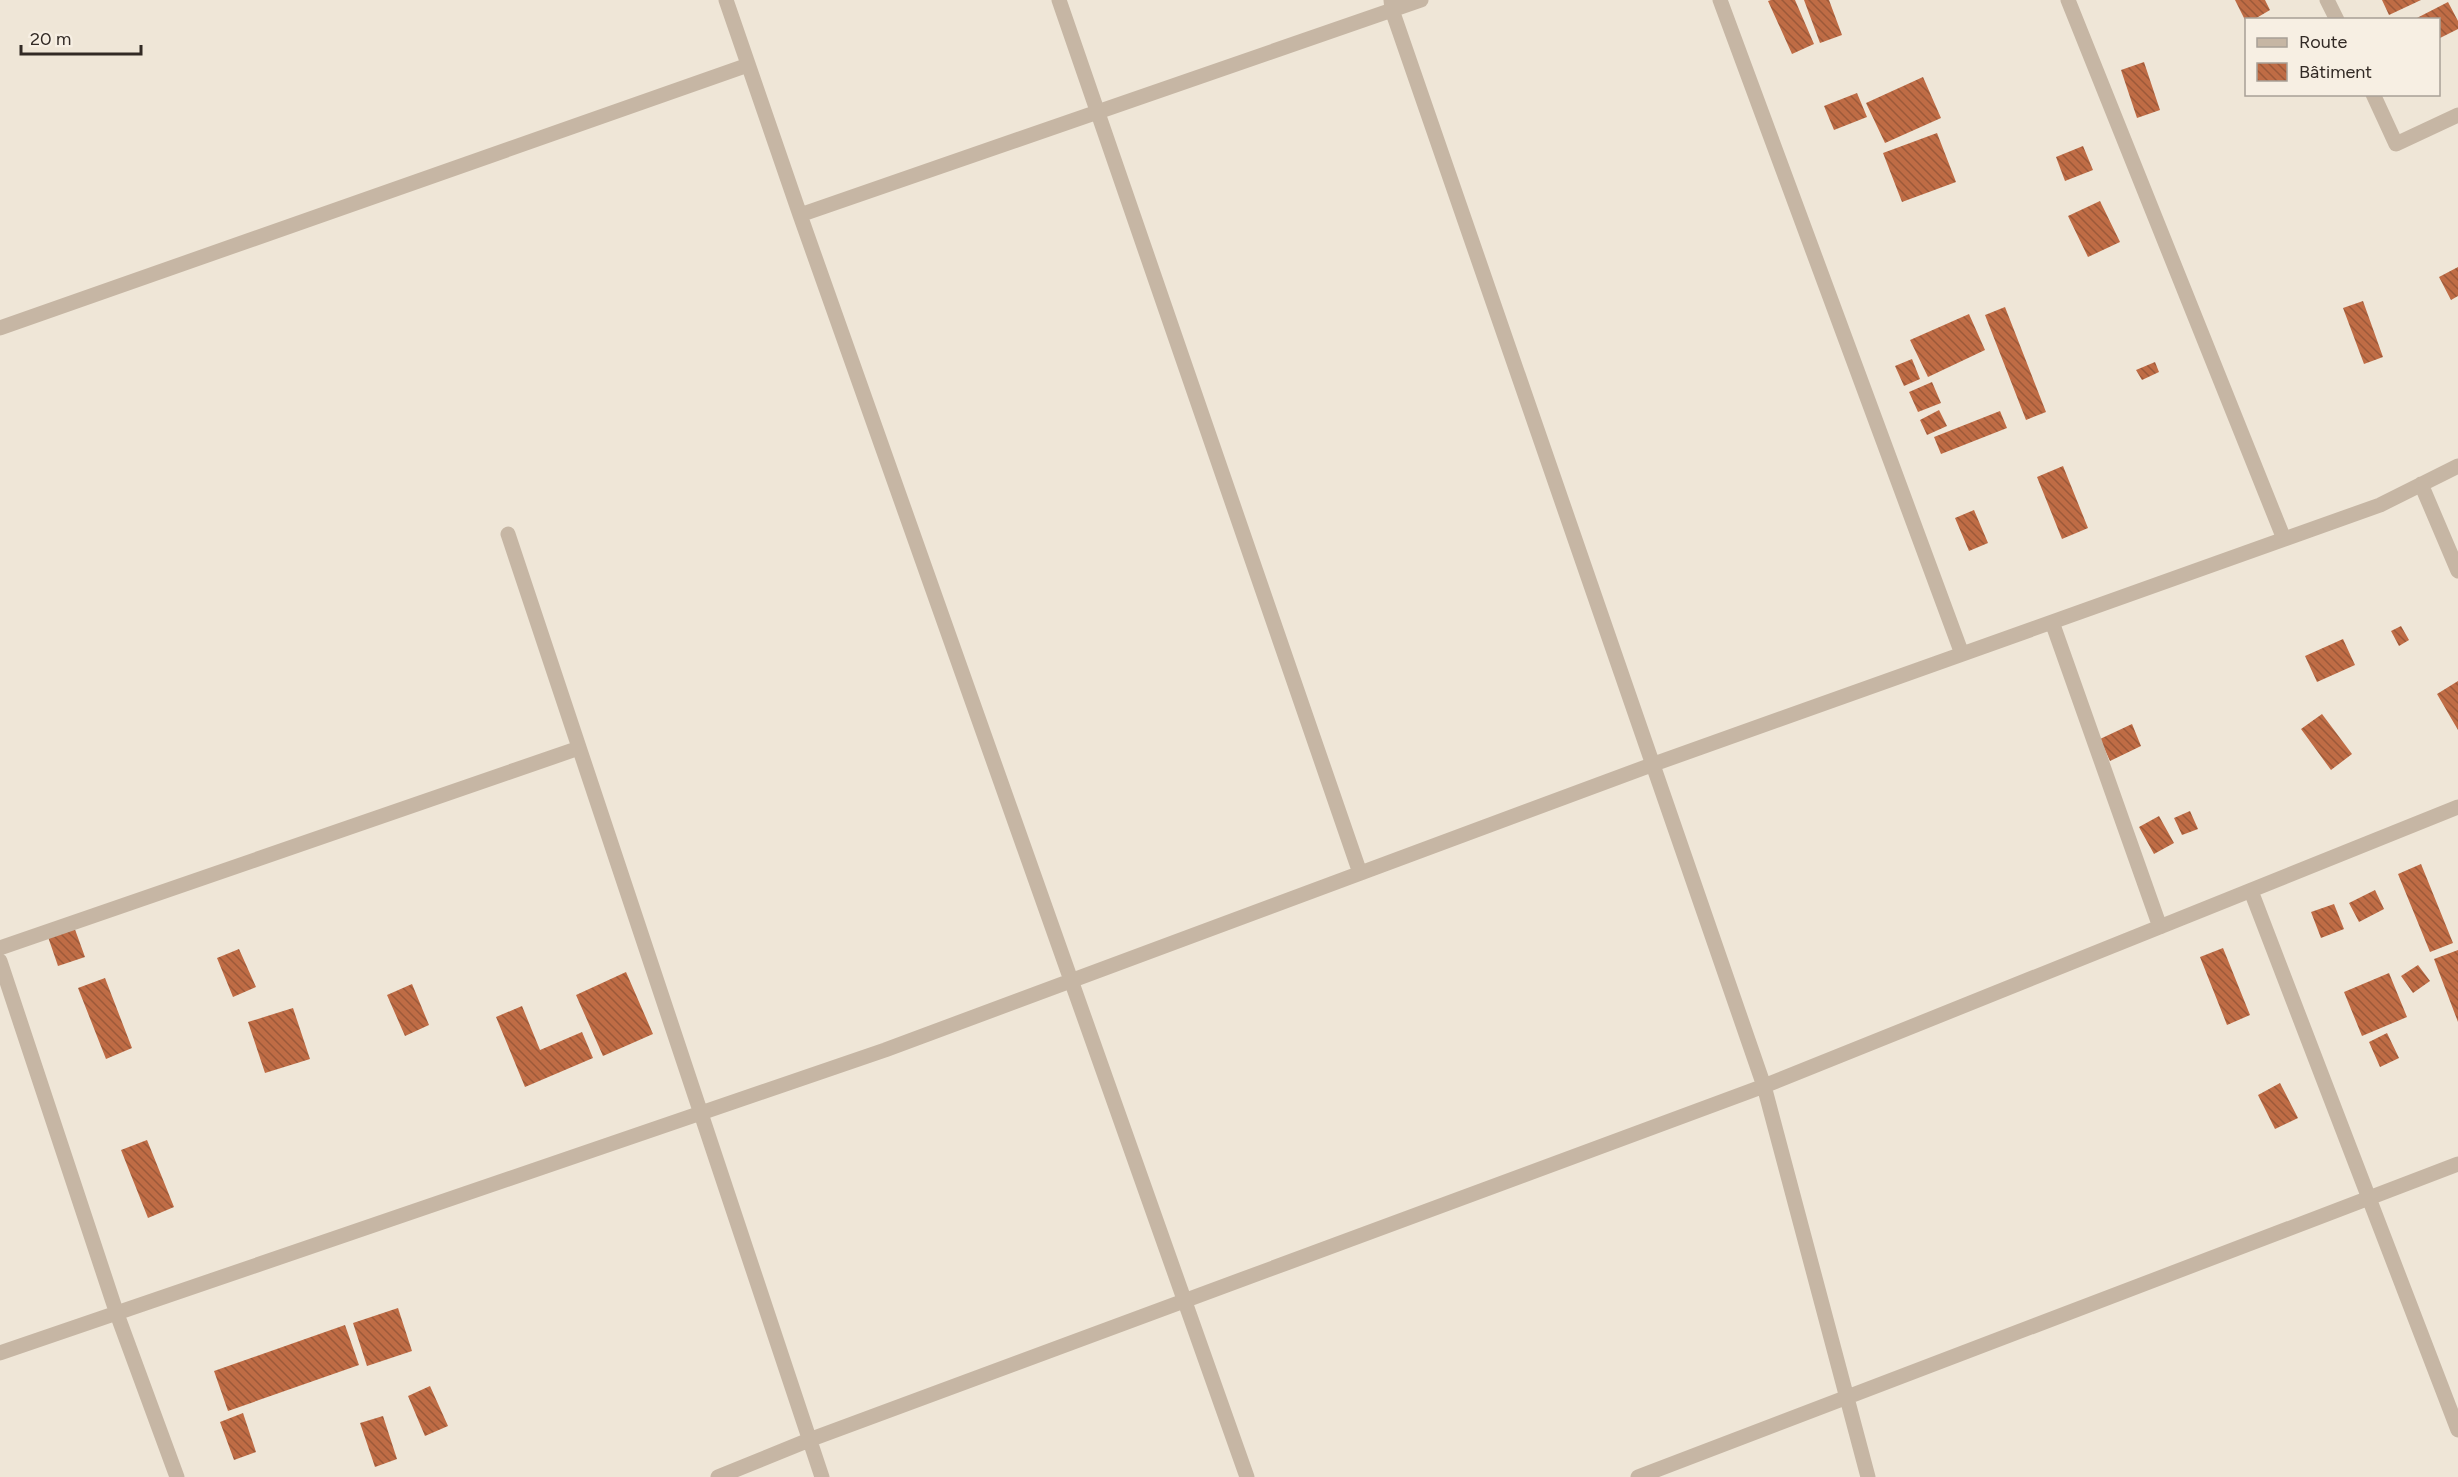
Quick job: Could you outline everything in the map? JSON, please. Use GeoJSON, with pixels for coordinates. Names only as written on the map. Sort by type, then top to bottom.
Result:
{"type":"FeatureCollection","features":[{"type":"Feature","properties":{"kind":"street"},"geometry":{"type":"LineString","coordinates":[[726,0],[1247,1477]]}},
{"type":"Feature","properties":{"kind":"street"},"geometry":{"type":"LineString","coordinates":[[1059,0],[1360,873]]}},
{"type":"Feature","properties":{"kind":"street"},"geometry":{"type":"LineString","coordinates":[[800,215],[1098,112],[1392,5],[1421,0]]}},
{"type":"Feature","properties":{"kind":"street"},"geometry":{"type":"LineString","coordinates":[[1720,0],[1962,654]]}},
{"type":"Feature","properties":{"kind":"street"},"geometry":{"type":"LineString","coordinates":[[2068,0],[2284,539]]}},
{"type":"Feature","properties":{"kind":"street"},"geometry":{"type":"LineString","coordinates":[[2327,0],[2336,18]]}},
{"type":"Feature","properties":{"kind":"street"},"geometry":{"type":"LineString","coordinates":[[1392,5],[1764,1086],[1868,1477]]}},
{"type":"Feature","properties":{"kind":"street"},"geometry":{"type":"LineString","coordinates":[[0,328],[748,65]]}},
{"type":"Feature","properties":{"kind":"street"},"geometry":{"type":"LineString","coordinates":[[2374,96],[2396,144],[2458,115]]}},
{"type":"Feature","properties":{"kind":"street"},"geometry":{"type":"LineString","coordinates":[[0,1353],[885,1050],[1653,764],[2380,505],[2458,466]]}},
{"type":"Feature","properties":{"kind":"street"},"geometry":{"type":"LineString","coordinates":[[2421,484],[2458,571]]}},
{"type":"Feature","properties":{"kind":"street"},"geometry":{"type":"LineString","coordinates":[[508,534],[822,1477]]}},
{"type":"Feature","properties":{"kind":"street"},"geometry":{"type":"LineString","coordinates":[[2052,622],[2160,927]]}},
{"type":"Feature","properties":{"kind":"street"},"geometry":{"type":"LineString","coordinates":[[0,948],[579,748]]}},
{"type":"Feature","properties":{"kind":"street"},"geometry":{"type":"LineString","coordinates":[[718,1477],[810,1440],[1764,1086],[2458,807]]}},
{"type":"Feature","properties":{"kind":"street"},"geometry":{"type":"LineString","coordinates":[[2251,891],[2458,1430]]}},
{"type":"Feature","properties":{"kind":"street"},"geometry":{"type":"LineString","coordinates":[[0,961],[117,1314],[177,1477]]}},
{"type":"Feature","properties":{"kind":"street"},"geometry":{"type":"LineString","coordinates":[[1638,1477],[2458,1164]]}},
{"type":"Feature","properties":{"kind":"building"},"geometry":{"type":"Polygon","coordinates":[[[1795,0],[1814,44],[1792,54],[1768,1],[1795,0]]]}},
{"type":"Feature","properties":{"kind":"building"},"geometry":{"type":"Polygon","coordinates":[[[1804,0],[1829,0],[1842,35],[1820,43],[1804,0]]]}},
{"type":"Feature","properties":{"kind":"building"},"geometry":{"type":"Polygon","coordinates":[[[2235,0],[2265,0],[2270,10],[2256,18],[2245,18],[2245,20],[2235,0]]]}},
{"type":"Feature","properties":{"kind":"building"},"geometry":{"type":"Polygon","coordinates":[[[2382,0],[2421,0],[2389,15],[2382,0]]]}},
{"type":"Feature","properties":{"kind":"building"},"geometry":{"type":"Polygon","coordinates":[[[2448,2],[2458,21],[2458,29],[2440,38],[2440,18],[2417,18],[2448,2]]]}},
{"type":"Feature","properties":{"kind":"building"},"geometry":{"type":"Polygon","coordinates":[[[2144,62],[2160,110],[2137,118],[2121,70],[2144,62]]]}},
{"type":"Feature","properties":{"kind":"building"},"geometry":{"type":"Polygon","coordinates":[[[1923,77],[1941,118],[1885,143],[1866,103],[1923,77]]]}},
{"type":"Feature","properties":{"kind":"building"},"geometry":{"type":"Polygon","coordinates":[[[1857,93],[1867,117],[1834,130],[1824,106],[1857,93]]]}},
{"type":"Feature","properties":{"kind":"building"},"geometry":{"type":"Polygon","coordinates":[[[1937,133],[1956,182],[1902,202],[1883,153],[1937,133]]]}},
{"type":"Feature","properties":{"kind":"building"},"geometry":{"type":"Polygon","coordinates":[[[2083,146],[2093,170],[2065,181],[2056,157],[2083,146]]]}},
{"type":"Feature","properties":{"kind":"building"},"geometry":{"type":"Polygon","coordinates":[[[2100,201],[2120,242],[2088,257],[2068,216],[2100,201]]]}},
{"type":"Feature","properties":{"kind":"building"},"geometry":{"type":"Polygon","coordinates":[[[2458,267],[2458,296],[2451,300],[2439,277],[2458,267]]]}},
{"type":"Feature","properties":{"kind":"building"},"geometry":{"type":"Polygon","coordinates":[[[2363,301],[2383,357],[2364,364],[2343,308],[2363,301]]]}},
{"type":"Feature","properties":{"kind":"building"},"geometry":{"type":"Polygon","coordinates":[[[2005,307],[2046,412],[2026,420],[1985,315],[2005,307]]]}},
{"type":"Feature","properties":{"kind":"building"},"geometry":{"type":"Polygon","coordinates":[[[1969,314],[1985,350],[1928,377],[1910,340],[1969,314]]]}},
{"type":"Feature","properties":{"kind":"building"},"geometry":{"type":"Polygon","coordinates":[[[1912,359],[1920,379],[1904,386],[1895,366],[1912,359]]]}},
{"type":"Feature","properties":{"kind":"building"},"geometry":{"type":"Polygon","coordinates":[[[2155,362],[2159,372],[2142,380],[2136,370],[2155,362]]]}},
{"type":"Feature","properties":{"kind":"building"},"geometry":{"type":"Polygon","coordinates":[[[1932,382],[1941,403],[1918,412],[1909,392],[1932,382]]]}},
{"type":"Feature","properties":{"kind":"building"},"geometry":{"type":"Polygon","coordinates":[[[1939,410],[1947,426],[1927,435],[1920,420],[1939,410]]]}},
{"type":"Feature","properties":{"kind":"building"},"geometry":{"type":"Polygon","coordinates":[[[2000,411],[2007,428],[1941,454],[1934,437],[2000,411]]]}},
{"type":"Feature","properties":{"kind":"building"},"geometry":{"type":"Polygon","coordinates":[[[2063,466],[2088,528],[2062,539],[2037,477],[2063,466]]]}},
{"type":"Feature","properties":{"kind":"building"},"geometry":{"type":"Polygon","coordinates":[[[1974,510],[1988,543],[1969,551],[1955,518],[1974,510]]]}},
{"type":"Feature","properties":{"kind":"building"},"geometry":{"type":"Polygon","coordinates":[[[2401,626],[2409,640],[2399,646],[2391,631],[2401,626]]]}},
{"type":"Feature","properties":{"kind":"building"},"geometry":{"type":"Polygon","coordinates":[[[2343,639],[2355,665],[2317,682],[2305,656],[2343,639]]]}},
{"type":"Feature","properties":{"kind":"building"},"geometry":{"type":"Polygon","coordinates":[[[2458,681],[2458,730],[2437,694],[2458,681]]]}},
{"type":"Feature","properties":{"kind":"building"},"geometry":{"type":"Polygon","coordinates":[[[2322,714],[2352,754],[2331,770],[2301,729],[2322,714]]]}},
{"type":"Feature","properties":{"kind":"building"},"geometry":{"type":"Polygon","coordinates":[[[2132,724],[2141,746],[2110,761],[2100,739],[2132,724]]]}},
{"type":"Feature","properties":{"kind":"building"},"geometry":{"type":"Polygon","coordinates":[[[2190,811],[2198,829],[2182,835],[2174,818],[2190,811]]]}},
{"type":"Feature","properties":{"kind":"building"},"geometry":{"type":"Polygon","coordinates":[[[2159,816],[2174,843],[2154,854],[2139,827],[2159,816]]]}},
{"type":"Feature","properties":{"kind":"building"},"geometry":{"type":"Polygon","coordinates":[[[2421,864],[2453,943],[2430,952],[2398,874],[2421,864]]]}},
{"type":"Feature","properties":{"kind":"building"},"geometry":{"type":"Polygon","coordinates":[[[2375,890],[2384,909],[2359,922],[2349,903],[2375,890]]]}},
{"type":"Feature","properties":{"kind":"building"},"geometry":{"type":"Polygon","coordinates":[[[2334,904],[2344,929],[2321,938],[2311,912],[2334,904]]]}},
{"type":"Feature","properties":{"kind":"building"},"geometry":{"type":"Polygon","coordinates":[[[73,924],[85,957],[58,966],[47,934],[73,924]]]}},
{"type":"Feature","properties":{"kind":"building"},"geometry":{"type":"Polygon","coordinates":[[[2223,948],[2250,1015],[2227,1025],[2200,957],[2223,948]]]}},
{"type":"Feature","properties":{"kind":"building"},"geometry":{"type":"Polygon","coordinates":[[[239,949],[256,987],[233,997],[217,958],[239,949]]]}},
{"type":"Feature","properties":{"kind":"building"},"geometry":{"type":"Polygon","coordinates":[[[2458,950],[2458,1022],[2434,959],[2458,950]]]}},
{"type":"Feature","properties":{"kind":"building"},"geometry":{"type":"Polygon","coordinates":[[[2418,965],[2430,981],[2413,993],[2401,976],[2418,965]]]}},
{"type":"Feature","properties":{"kind":"building"},"geometry":{"type":"Polygon","coordinates":[[[626,972],[653,1034],[603,1056],[576,995],[626,972]]]}},
{"type":"Feature","properties":{"kind":"building"},"geometry":{"type":"Polygon","coordinates":[[[2389,973],[2407,1017],[2362,1036],[2344,992],[2389,973]]]}},
{"type":"Feature","properties":{"kind":"building"},"geometry":{"type":"Polygon","coordinates":[[[105,978],[132,1048],[106,1059],[78,988],[105,978]]]}},
{"type":"Feature","properties":{"kind":"building"},"geometry":{"type":"Polygon","coordinates":[[[412,984],[429,1025],[405,1036],[387,995],[412,984]]]}},
{"type":"Feature","properties":{"kind":"building"},"geometry":{"type":"Polygon","coordinates":[[[522,1006],[540,1050],[582,1032],[593,1058],[525,1087],[496,1017],[522,1006]]]}},
{"type":"Feature","properties":{"kind":"building"},"geometry":{"type":"Polygon","coordinates":[[[293,1008],[310,1059],[265,1073],[248,1022],[293,1008]]]}},
{"type":"Feature","properties":{"kind":"building"},"geometry":{"type":"Polygon","coordinates":[[[2387,1033],[2399,1058],[2380,1067],[2369,1042],[2387,1033]]]}},
{"type":"Feature","properties":{"kind":"building"},"geometry":{"type":"Polygon","coordinates":[[[2280,1083],[2298,1118],[2275,1129],[2258,1095],[2280,1083]]]}},
{"type":"Feature","properties":{"kind":"building"},"geometry":{"type":"Polygon","coordinates":[[[147,1140],[174,1207],[148,1218],[121,1150],[147,1140]]]}},
{"type":"Feature","properties":{"kind":"building"},"geometry":{"type":"Polygon","coordinates":[[[398,1308],[412,1351],[367,1366],[353,1323],[398,1308]]]}},
{"type":"Feature","properties":{"kind":"building"},"geometry":{"type":"Polygon","coordinates":[[[345,1325],[359,1365],[228,1411],[214,1371],[345,1325]]]}},
{"type":"Feature","properties":{"kind":"building"},"geometry":{"type":"Polygon","coordinates":[[[430,1386],[448,1426],[425,1436],[408,1396],[430,1386]]]}},
{"type":"Feature","properties":{"kind":"building"},"geometry":{"type":"Polygon","coordinates":[[[243,1413],[256,1452],[234,1460],[220,1422],[243,1413]]]}},
{"type":"Feature","properties":{"kind":"building"},"geometry":{"type":"Polygon","coordinates":[[[383,1416],[397,1459],[375,1467],[360,1423],[383,1416]]]}}]}
